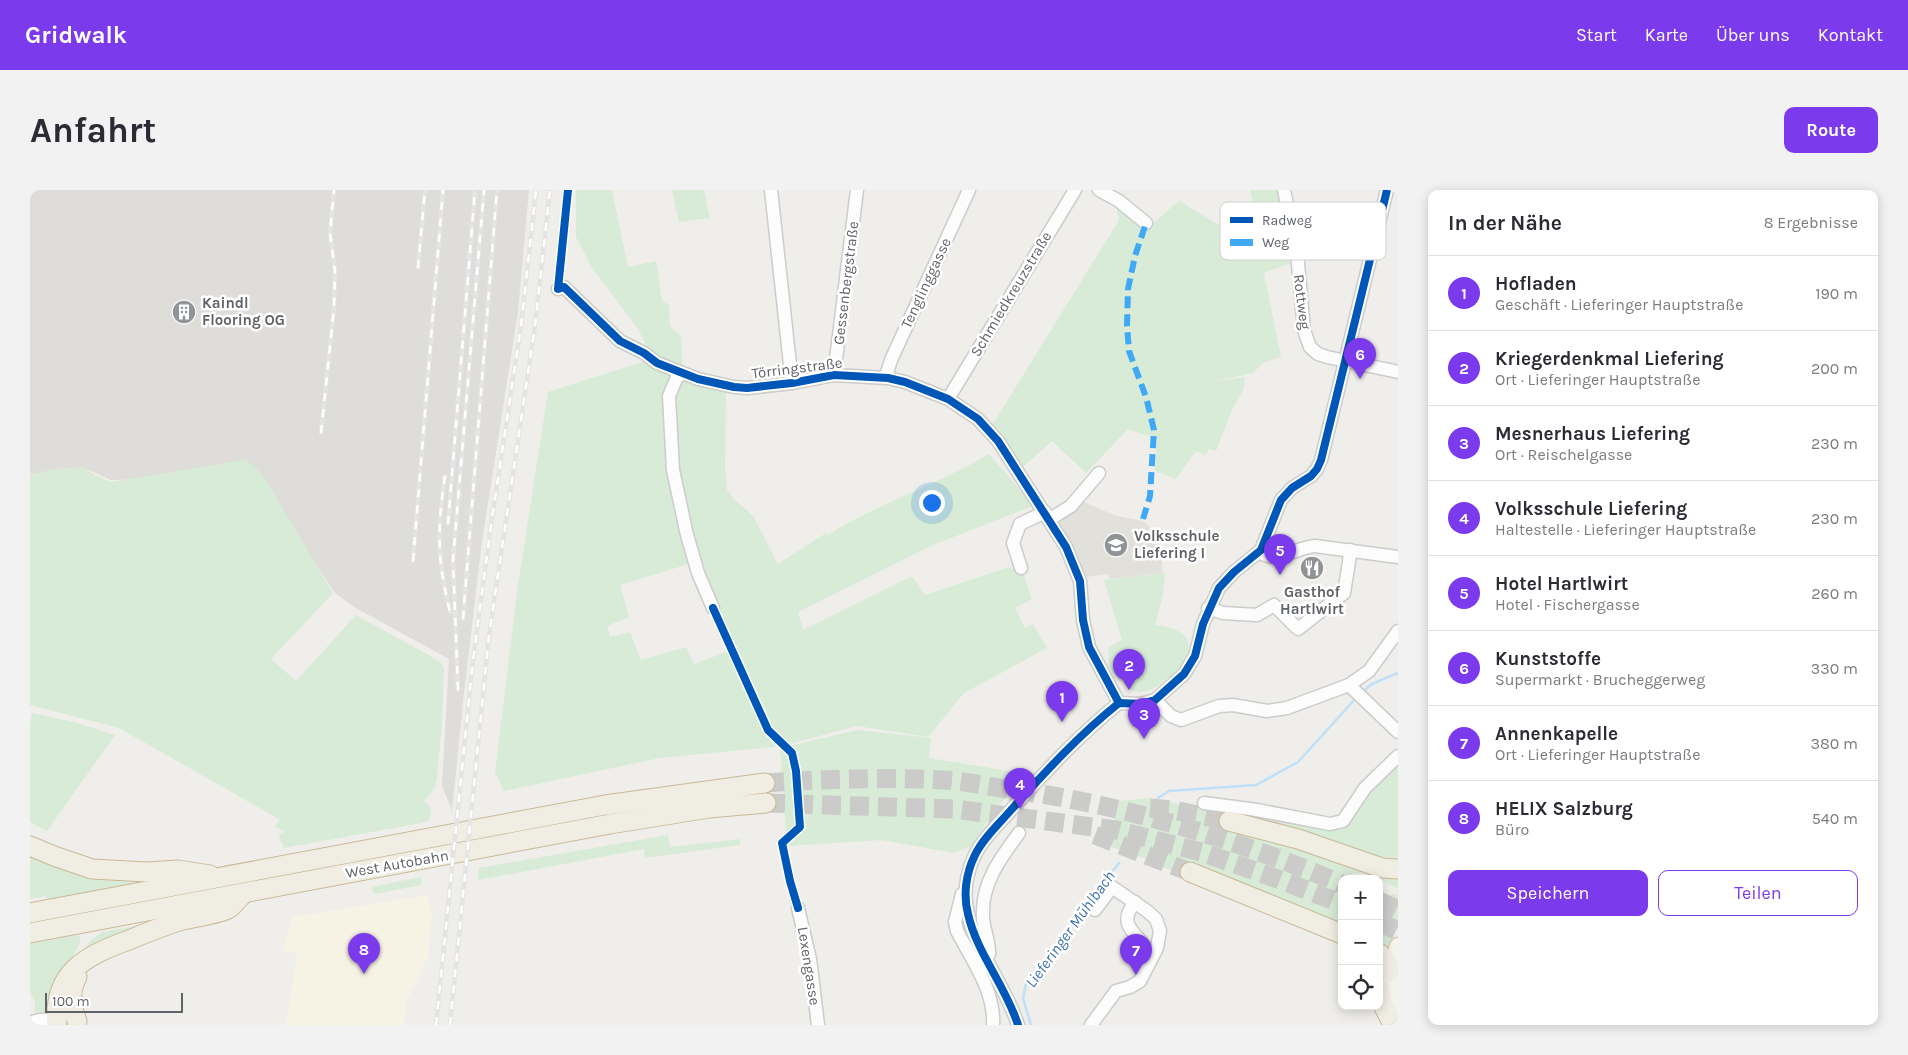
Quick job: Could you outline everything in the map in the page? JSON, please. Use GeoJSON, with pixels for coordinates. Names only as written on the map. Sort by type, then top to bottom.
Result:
{"type":"FeatureCollection","features":[{"type":"Feature","properties":{"kind":"highway","name":"West Autobahn"},"geometry":{"type":"LineString","coordinates":[[30,913],[605,805],[765,783]]}},
{"type":"Feature","properties":{"kind":"highway","name":"West Autobahn"},"geometry":{"type":"LineString","coordinates":[[30,933],[610,824],[709,808],[766,803]]}},
{"type":"Feature","properties":{"kind":"highway"},"geometry":{"type":"LineString","coordinates":[[1228,821],[1298,839],[1382,868],[1398,869]]}},
{"type":"Feature","properties":{"kind":"highway"},"geometry":{"type":"LineString","coordinates":[[30,846],[92,869],[147,872],[178,870],[223,878]]}},
{"type":"Feature","properties":{"kind":"highway"},"geometry":{"type":"LineString","coordinates":[[1355,859],[1398,861]]}},
{"type":"Feature","properties":{"kind":"highway"},"geometry":{"type":"LineString","coordinates":[[1190,872],[1338,932]]}},
{"type":"Feature","properties":{"kind":"highway"},"geometry":{"type":"LineString","coordinates":[[57,1025],[56,1003],[65,981],[85,959],[116,944],[181,921],[228,909],[244,893]]}},
{"type":"Feature","properties":{"kind":"highway"},"geometry":{"type":"LineString","coordinates":[[1311,921],[1338,940]]}},
{"type":"Feature","properties":{"kind":"highway"},"geometry":{"type":"LineString","coordinates":[[79,1023],[72,1009],[72,989],[80,972],[95,955]]}},
{"type":"Feature","properties":{"kind":"highway"},"geometry":{"type":"LineString","coordinates":[[1383,957],[1391,971]]}},
{"type":"Feature","properties":{"kind":"highway"},"geometry":{"type":"LineString","coordinates":[[1383,1007],[1393,1025]]}},
{"type":"Feature","properties":{"kind":"main road"},"geometry":{"type":"LineString","coordinates":[[1398,946],[1391,971],[1392,996],[1398,1012]]}},
{"type":"Feature","properties":{"kind":"street"},"geometry":{"type":"LineString","coordinates":[[771,190],[792,383]]}},
{"type":"Feature","properties":{"kind":"street","name":"Gessenbergstraße"},"geometry":{"type":"LineString","coordinates":[[834,375],[857,190]]}},
{"type":"Feature","properties":{"kind":"street","name":"Tenglinggasse"},"geometry":{"type":"LineString","coordinates":[[888,378],[887,373],[891,360],[969,190]]}},
{"type":"Feature","properties":{"kind":"street","name":"Schmiedkreuzstraße"},"geometry":{"type":"LineString","coordinates":[[948,399],[1075,190]]}},
{"type":"Feature","properties":{"kind":"street"},"geometry":{"type":"LineString","coordinates":[[1099,190],[1119,200],[1146,223]]}},
{"type":"Feature","properties":{"kind":"street","name":"Rottweg"},"geometry":{"type":"LineString","coordinates":[[1298,260],[1304,330],[1310,347],[1318,354],[1398,372]]}},
{"type":"Feature","properties":{"kind":"street"},"geometry":{"type":"LineString","coordinates":[[993,1025],[992,1004],[987,990],[957,931],[955,922],[974,855],[989,834],[1059,757],[1096,721],[1119,703],[1141,704],[1155,700],[1191,666],[1196,656],[1208,608],[1219,588],[1259,552],[1264,545],[1275,511],[1281,500],[1292,488],[1317,470],[1370,260]]}},
{"type":"Feature","properties":{"kind":"street","name":"Törringstraße"},"geometry":{"type":"LineString","coordinates":[[558,289],[564,287],[620,341],[644,353],[657,364],[682,374],[740,388],[792,383],[834,375],[888,378],[905,382],[948,399],[978,419],[998,441],[1066,547],[1080,581],[1083,620],[1089,647],[1119,703]]}},
{"type":"Feature","properties":{"kind":"street"},"geometry":{"type":"LineString","coordinates":[[682,374],[677,377],[669,396],[673,470],[686,535],[698,573],[713,608]]}},
{"type":"Feature","properties":{"kind":"street"},"geometry":{"type":"LineString","coordinates":[[1021,568],[1013,543],[1020,524],[1071,506],[1099,473]]}},
{"type":"Feature","properties":{"kind":"street"},"geometry":{"type":"LineString","coordinates":[[1259,552],[1270,557],[1297,552],[1308,546],[1398,557]]}},
{"type":"Feature","properties":{"kind":"street"},"geometry":{"type":"LineString","coordinates":[[1208,608],[1223,613],[1257,615],[1274,605],[1298,629],[1344,593],[1350,550]]}},
{"type":"Feature","properties":{"kind":"street"},"geometry":{"type":"LineString","coordinates":[[1155,700],[1170,716],[1181,720],[1219,706],[1234,705],[1267,711],[1355,692],[1398,630]]}},
{"type":"Feature","properties":{"kind":"street"},"geometry":{"type":"LineString","coordinates":[[1355,692],[1398,732]]}},
{"type":"Feature","properties":{"kind":"street"},"geometry":{"type":"LineString","coordinates":[[1204,803],[1337,824],[1344,821],[1365,788],[1398,756]]}},
{"type":"Feature","properties":{"kind":"street"},"geometry":{"type":"LineString","coordinates":[[989,962],[990,950],[982,914],[984,897],[999,859],[1019,833]]}},
{"type":"Feature","properties":{"kind":"street"},"geometry":{"type":"LineString","coordinates":[[966,882],[965,898],[968,916],[1013,1010],[1018,1025]]}},
{"type":"Feature","properties":{"kind":"street"},"geometry":{"type":"LineString","coordinates":[[1090,1025],[1116,991],[1135,985],[1147,968],[1157,948],[1160,931],[1156,919],[1112,887],[1095,910]]}},
{"type":"Feature","properties":{"kind":"street"},"geometry":{"type":"LineString","coordinates":[[1135,902],[1128,910],[1126,918],[1128,925],[1147,949],[1149,956],[1147,968]]}},
{"type":"Feature","properties":{"kind":"street","name":"Lexengasse"},"geometry":{"type":"LineString","coordinates":[[798,908],[810,959],[818,1025]]}},
{"type":"Feature","properties":{"kind":"street"},"geometry":{"type":"LineString","coordinates":[[30,1024],[42,1019],[57,1025]]}},
{"type":"Feature","properties":{"kind":"shaded area"},"geometry":{"type":"Polygon","coordinates":[[[30,190],[529,190],[518,312],[482,542],[452,811],[442,786],[449,659],[354,607],[335,593],[248,463],[145,479],[111,480],[84,468],[30,474],[30,190]]]}},
{"type":"Feature","properties":{"kind":"shaded area","name":"Volksschule Liefering I"},"geometry":{"type":"Polygon","coordinates":[[[1081,501],[1117,516],[1143,521],[1159,535],[1163,573],[1110,579],[1108,574],[1086,577],[1083,574],[1077,555],[1059,524],[1062,518],[1081,501]]]}},
{"type":"Feature","properties":{"kind":"shaded area"},"geometry":{"type":"Polygon","coordinates":[[[427,895],[432,913],[428,957],[407,1000],[404,1025],[286,1025],[297,953],[283,951],[293,917],[427,895]]]}},
{"type":"Feature","properties":{"kind":"green space"},"geometry":{"type":"Polygon","coordinates":[[[576,190],[612,190],[628,267],[656,261],[662,301],[669,305],[670,326],[681,335],[683,372],[654,360],[638,329],[591,266],[576,237],[576,190]]]}},
{"type":"Feature","properties":{"kind":"green space"},"geometry":{"type":"Polygon","coordinates":[[[672,190],[704,190],[710,218],[679,222],[672,190]]]}},
{"type":"Feature","properties":{"kind":"green space"},"geometry":{"type":"Polygon","coordinates":[[[1250,190],[1278,190],[1280,202],[1253,202],[1250,190]]]}},
{"type":"Feature","properties":{"kind":"green space"},"geometry":{"type":"Polygon","coordinates":[[[1115,201],[1146,229],[1179,201],[1220,226],[1220,260],[1290,260],[1291,263],[1264,273],[1281,357],[1264,362],[1253,373],[1213,382],[1245,377],[1244,388],[1232,410],[1216,451],[1209,449],[1205,455],[1196,451],[1176,479],[1155,471],[1157,439],[1128,429],[1086,473],[1052,441],[1023,467],[993,424],[1119,220],[1115,201]]]}},
{"type":"Feature","properties":{"kind":"green space"},"geometry":{"type":"Polygon","coordinates":[[[642,362],[667,370],[671,374],[671,381],[667,391],[692,563],[620,585],[629,617],[607,626],[610,637],[630,632],[641,660],[686,647],[694,664],[729,651],[765,731],[776,744],[775,747],[660,758],[504,791],[495,772],[518,585],[548,392],[642,362]]]}},
{"type":"Feature","properties":{"kind":"green space"},"geometry":{"type":"Polygon","coordinates":[[[684,379],[726,389],[725,468],[727,490],[753,516],[778,564],[826,533],[827,535],[867,513],[989,454],[1028,499],[1030,507],[933,545],[798,612],[803,630],[912,576],[925,595],[1009,567],[1023,573],[1032,599],[1015,608],[1025,628],[1033,624],[1047,648],[964,693],[928,737],[857,726],[785,745],[766,724],[711,598],[681,506],[673,391],[684,379]]]}},
{"type":"Feature","properties":{"kind":"green space"},"geometry":{"type":"Polygon","coordinates":[[[243,460],[261,473],[333,593],[271,659],[296,681],[356,615],[432,657],[440,662],[444,668],[442,725],[437,777],[435,787],[424,802],[431,811],[427,822],[284,848],[279,838],[281,833],[285,832],[275,827],[279,819],[119,728],[30,705],[30,475],[53,469],[84,467],[93,474],[111,482],[243,460]]]}},
{"type":"Feature","properties":{"kind":"green space"},"geometry":{"type":"Polygon","coordinates":[[[1165,573],[1163,594],[1155,625],[1180,632],[1188,643],[1189,650],[1187,658],[1178,670],[1154,688],[1138,692],[1125,685],[1108,666],[1109,647],[1122,640],[1104,580],[1165,573]]]}},
{"type":"Feature","properties":{"kind":"green space"},"geometry":{"type":"Polygon","coordinates":[[[32,713],[74,722],[115,735],[47,831],[30,822],[30,724],[32,713]]]}},
{"type":"Feature","properties":{"kind":"green space"},"geometry":{"type":"Polygon","coordinates":[[[858,730],[931,738],[929,758],[1028,774],[997,808],[972,846],[954,853],[882,840],[787,846],[780,748],[858,730]]]}},
{"type":"Feature","properties":{"kind":"green space"},"geometry":{"type":"Polygon","coordinates":[[[1398,762],[1398,857],[1382,857],[1366,853],[1336,841],[1251,816],[1255,814],[1329,827],[1398,762]]]}},
{"type":"Feature","properties":{"kind":"green space"},"geometry":{"type":"Polygon","coordinates":[[[1149,798],[1230,815],[1398,873],[1398,889],[1383,881],[1383,875],[1358,873],[1338,875],[1338,926],[1187,878],[1141,857],[1108,846],[1120,801],[1149,798]]]}},
{"type":"Feature","properties":{"kind":"green space"},"geometry":{"type":"Polygon","coordinates":[[[668,835],[670,847],[740,839],[740,845],[645,858],[644,849],[478,880],[479,868],[668,835]]]}},
{"type":"Feature","properties":{"kind":"green space"},"geometry":{"type":"Polygon","coordinates":[[[30,852],[151,879],[48,900],[46,896],[30,899],[30,852]]]}},
{"type":"Feature","properties":{"kind":"green space"},"geometry":{"type":"Polygon","coordinates":[[[421,877],[422,885],[374,894],[372,887],[421,877]]]}},
{"type":"Feature","properties":{"kind":"green space"},"geometry":{"type":"Polygon","coordinates":[[[1390,895],[1398,895],[1398,922],[1389,952],[1383,948],[1383,907],[1390,895]]]}},
{"type":"Feature","properties":{"kind":"green space"},"geometry":{"type":"Polygon","coordinates":[[[147,924],[80,955],[91,940],[102,932],[147,924]]]}},
{"type":"Feature","properties":{"kind":"green space"},"geometry":{"type":"Polygon","coordinates":[[[76,935],[81,940],[49,1013],[35,1012],[35,1002],[30,991],[30,944],[76,935]]]}},
{"type":"Feature","properties":{"kind":"waterway","name":"Lieferinger Mühlbach"},"geometry":{"type":"LineString","coordinates":[[1361,693],[1372,684],[1398,673]]}},
{"type":"Feature","properties":{"kind":"waterway","name":"Lieferinger Mühlbach"},"geometry":{"type":"LineString","coordinates":[[1158,798],[1169,791],[1256,785],[1298,762],[1356,698]]}},
{"type":"Feature","properties":{"kind":"waterway","name":"Lieferinger Mühlbach"},"geometry":{"type":"LineString","coordinates":[[1031,1025],[1023,998],[1026,984],[1119,863]]}},
{"type":"Feature","properties":{"kind":"tunnel"},"geometry":{"type":"LineString","coordinates":[[765,783],[854,779],[943,780],[967,782],[1050,796],[1093,804],[1178,825],[1261,852],[1338,882]]}},
{"type":"Feature","properties":{"kind":"tunnel"},"geometry":{"type":"LineString","coordinates":[[766,803],[954,809],[1116,830],[1201,852],[1338,902]]}},
{"type":"Feature","properties":{"kind":"tunnel"},"geometry":{"type":"LineString","coordinates":[[1150,808],[1173,810],[1229,821]]}},
{"type":"Feature","properties":{"kind":"tunnel"},"geometry":{"type":"LineString","coordinates":[[1095,835],[1190,872]]}},
{"type":"Feature","properties":{"kind":"tunnel"},"geometry":{"type":"LineString","coordinates":[[1383,903],[1398,910]]}},
{"type":"Feature","properties":{"kind":"tunnel"},"geometry":{"type":"LineString","coordinates":[[1383,924],[1398,931]]}},
{"type":"Feature","properties":{"kind":"railway"},"geometry":{"type":"LineString","coordinates":[[321,433],[334,308],[335,271],[330,233],[334,190]]}},
{"type":"Feature","properties":{"kind":"railway"},"geometry":{"type":"LineString","coordinates":[[418,268],[425,190]]}},
{"type":"Feature","properties":{"kind":"railway"},"geometry":{"type":"LineString","coordinates":[[413,561],[443,190]]}},
{"type":"Feature","properties":{"kind":"railway"},"geometry":{"type":"LineString","coordinates":[[448,524],[475,190]]}},
{"type":"Feature","properties":{"kind":"railway"},"geometry":{"type":"LineString","coordinates":[[458,690],[453,560],[484,190]]}},
{"type":"Feature","properties":{"kind":"railway"},"geometry":{"type":"LineString","coordinates":[[463,619],[497,190]]}},
{"type":"Feature","properties":{"kind":"railway"},"geometry":{"type":"LineString","coordinates":[[436,1025],[473,660],[521,326],[536,190]]}},
{"type":"Feature","properties":{"kind":"railway"},"geometry":{"type":"LineString","coordinates":[[450,1025],[489,635],[535,326],[550,190]]}},
{"type":"Feature","properties":{"kind":"railway"},"geometry":{"type":"LineString","coordinates":[[445,476],[440,544],[443,576],[450,612]]}},
{"type":"Feature","properties":{"kind":"marked path"},"geometry":{"type":"LineString","coordinates":[[1143,519],[1150,496],[1154,430],[1146,397],[1129,351],[1127,325],[1128,289],[1135,256],[1146,223]]}},
{"type":"Feature","properties":{"kind":"cycle path"},"geometry":{"type":"LineString","coordinates":[[568,190],[558,289],[564,287],[620,341],[644,353],[657,363],[698,379],[747,388],[792,383],[834,375],[888,378],[905,382],[948,399],[978,419],[998,441],[1066,547],[1080,581],[1083,620],[1089,647],[1119,703]]}},
{"type":"Feature","properties":{"kind":"cycle path"},"geometry":{"type":"LineString","coordinates":[[1384,202],[1387,190]]}},
{"type":"Feature","properties":{"kind":"cycle path"},"geometry":{"type":"LineString","coordinates":[[1018,1025],[1013,1011],[972,929],[966,907],[966,892],[972,862],[978,849],[992,831],[1063,754],[1104,715],[1119,703],[1141,704],[1155,700],[1184,674],[1195,656],[1203,624],[1219,588],[1234,572],[1261,550],[1281,500],[1292,488],[1311,476],[1317,469],[1321,460],[1370,260]]}},
{"type":"Feature","properties":{"kind":"cycle path"},"geometry":{"type":"LineString","coordinates":[[713,608],[768,730],[792,753],[796,771],[800,827],[782,843],[798,908]]}},
{"type":"Feature","properties":{"kind":"place","name":"Kaindl Flooring OG"},"geometry":{"type":"Point","coordinates":[184,312]}},
{"type":"Feature","properties":{"kind":"place","name":"Kunststoffe"},"geometry":{"type":"Point","coordinates":[1360,379]}},
{"type":"Feature","properties":{"kind":"place","name":"Volksschule Liefering I"},"geometry":{"type":"Point","coordinates":[1116,545]}},
{"type":"Feature","properties":{"kind":"place","name":"Gasthof Hartlwirt"},"geometry":{"type":"Point","coordinates":[1312,568]}},
{"type":"Feature","properties":{"kind":"place","name":"Hotel Hartlwirt"},"geometry":{"type":"Point","coordinates":[1280,575]}},
{"type":"Feature","properties":{"kind":"place","name":"Kriegerdenkmal Liefering"},"geometry":{"type":"Point","coordinates":[1129,690]}},
{"type":"Feature","properties":{"kind":"place","name":"Hofladen"},"geometry":{"type":"Point","coordinates":[1062,722]}},
{"type":"Feature","properties":{"kind":"place","name":"Mesnerhaus Liefering"},"geometry":{"type":"Point","coordinates":[1144,739]}},
{"type":"Feature","properties":{"kind":"place","name":"Volksschule Liefering"},"geometry":{"type":"Point","coordinates":[1020,809]}},
{"type":"Feature","properties":{"kind":"place","name":"HELIX Salzburg"},"geometry":{"type":"Point","coordinates":[364,974]}},
{"type":"Feature","properties":{"kind":"place","name":"Annenkapelle"},"geometry":{"type":"Point","coordinates":[1136,975]}}]}
